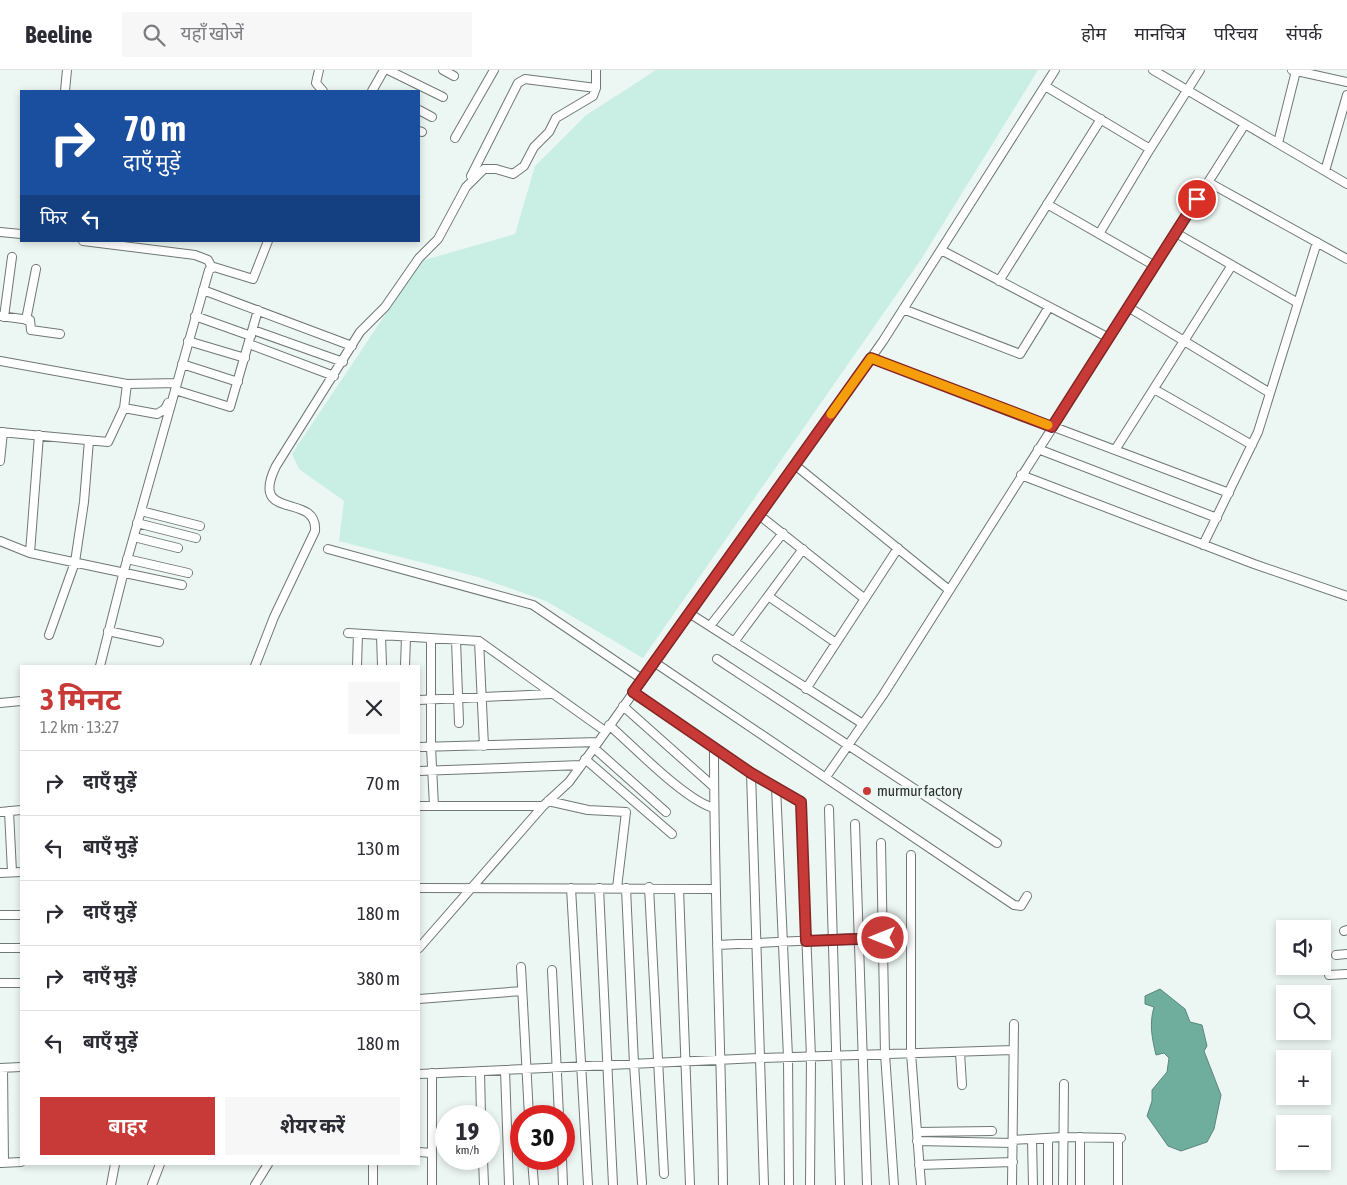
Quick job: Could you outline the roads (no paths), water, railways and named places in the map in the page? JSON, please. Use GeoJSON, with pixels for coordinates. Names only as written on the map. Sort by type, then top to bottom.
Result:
{"type":"FeatureCollection","features":[{"type":"Feature","properties":{"kind":"street"},"geometry":{"type":"LineString","coordinates":[[65,90],[67,70]]}},
{"type":"Feature","properties":{"kind":"street"},"geometry":{"type":"LineString","coordinates":[[319,70],[316,83],[325,90]]}},
{"type":"Feature","properties":{"kind":"street"},"geometry":{"type":"LineString","coordinates":[[373,89],[384,70]]}},
{"type":"Feature","properties":{"kind":"street"},"geometry":{"type":"LineString","coordinates":[[388,70],[443,97]]}},
{"type":"Feature","properties":{"kind":"street"},"geometry":{"type":"LineString","coordinates":[[443,70],[454,76]]}},
{"type":"Feature","properties":{"kind":"street"},"geometry":{"type":"LineString","coordinates":[[455,138],[494,70]]}},
{"type":"Feature","properties":{"kind":"street"},"geometry":{"type":"LineString","coordinates":[[466,187],[484,169],[496,169],[513,174],[524,166],[537,143],[549,132],[553,122],[564,112],[593,96],[596,88],[596,70]]}},
{"type":"Feature","properties":{"kind":"street"},"geometry":{"type":"LineString","coordinates":[[420,947],[546,804],[569,782],[596,745],[871,358],[1055,70]]}},
{"type":"Feature","properties":{"kind":"street"},"geometry":{"type":"LineString","coordinates":[[1153,70],[1347,184]]}},
{"type":"Feature","properties":{"kind":"street"},"geometry":{"type":"LineString","coordinates":[[1099,234],[1200,70]]}},
{"type":"Feature","properties":{"kind":"street"},"geometry":{"type":"LineString","coordinates":[[1278,143],[1294,70],[1347,82]]}},
{"type":"Feature","properties":{"kind":"street"},"geometry":{"type":"LineString","coordinates":[[255,665],[278,609],[315,531],[316,521],[311,514],[305,510],[279,504],[273,499],[269,490],[271,477],[306,417],[343,362],[360,332],[385,307],[422,254],[445,230],[518,82],[525,79],[596,88]]}},
{"type":"Feature","properties":{"kind":"street"},"geometry":{"type":"LineString","coordinates":[[1045,86],[1150,149]]}},
{"type":"Feature","properties":{"kind":"street"},"geometry":{"type":"LineString","coordinates":[[1325,171],[1347,95]]}},
{"type":"Feature","properties":{"kind":"street"},"geometry":{"type":"LineString","coordinates":[[420,110],[432,116]]}},
{"type":"Feature","properties":{"kind":"street"},"geometry":{"type":"LineString","coordinates":[[999,280],[1101,120]]}},
{"type":"Feature","properties":{"kind":"street"},"geometry":{"type":"LineString","coordinates":[[826,777],[863,724],[949,590],[1245,124]]}},
{"type":"Feature","properties":{"kind":"street"},"geometry":{"type":"LineString","coordinates":[[1208,182],[1347,258]]}},
{"type":"Feature","properties":{"kind":"street"},"geometry":{"type":"LineString","coordinates":[[1047,204],[1155,266]]}},
{"type":"Feature","properties":{"kind":"street"},"geometry":{"type":"LineString","coordinates":[[0,232],[20,234]]}},
{"type":"Feature","properties":{"kind":"street"},"geometry":{"type":"LineString","coordinates":[[1176,233],[1298,303]]}},
{"type":"Feature","properties":{"kind":"street"},"geometry":{"type":"LineString","coordinates":[[95,242],[194,255],[208,260],[212,268],[253,279],[268,242]]}},
{"type":"Feature","properties":{"kind":"street"},"geometry":{"type":"LineString","coordinates":[[1204,545],[1252,445],[1318,242]]}},
{"type":"Feature","properties":{"kind":"street"},"geometry":{"type":"LineString","coordinates":[[941,250],[1109,338]]}},
{"type":"Feature","properties":{"kind":"street"},"geometry":{"type":"LineString","coordinates":[[12,257],[2,317],[30,320],[31,330],[60,334]]}},
{"type":"Feature","properties":{"kind":"street"},"geometry":{"type":"LineString","coordinates":[[1115,450],[1232,265]]}},
{"type":"Feature","properties":{"kind":"street"},"geometry":{"type":"LineString","coordinates":[[100,665],[127,559],[195,316],[212,268]]}},
{"type":"Feature","properties":{"kind":"street"},"geometry":{"type":"LineString","coordinates":[[26,320],[36,269]]}},
{"type":"Feature","properties":{"kind":"street"},"geometry":{"type":"LineString","coordinates":[[203,290],[352,346]]}},
{"type":"Feature","properties":{"kind":"street"},"geometry":{"type":"LineString","coordinates":[[903,309],[1020,354],[1049,307]]}},
{"type":"Feature","properties":{"kind":"street"},"geometry":{"type":"LineString","coordinates":[[1128,307],[1270,394]]}},
{"type":"Feature","properties":{"kind":"street"},"geometry":{"type":"LineString","coordinates":[[0,361],[127,384],[176,386],[230,408],[258,310]]}},
{"type":"Feature","properties":{"kind":"street"},"geometry":{"type":"LineString","coordinates":[[195,316],[251,337],[334,376]]}},
{"type":"Feature","properties":{"kind":"street"},"geometry":{"type":"LineString","coordinates":[[251,337],[343,362]]}},
{"type":"Feature","properties":{"kind":"street"},"geometry":{"type":"LineString","coordinates":[[188,341],[245,358]]}},
{"type":"Feature","properties":{"kind":"street"},"geometry":{"type":"LineString","coordinates":[[871,358],[1229,493]]}},
{"type":"Feature","properties":{"kind":"street"},"geometry":{"type":"LineString","coordinates":[[182,364],[238,382]]}},
{"type":"Feature","properties":{"kind":"street"},"geometry":{"type":"LineString","coordinates":[[0,461],[2,432],[108,442],[124,408],[127,384]]}},
{"type":"Feature","properties":{"kind":"street"},"geometry":{"type":"LineString","coordinates":[[124,408],[157,414],[165,409],[176,386]]}},
{"type":"Feature","properties":{"kind":"street"},"geometry":{"type":"LineString","coordinates":[[1154,389],[1252,445]]}},
{"type":"Feature","properties":{"kind":"street"},"geometry":{"type":"LineString","coordinates":[[30,553],[39,436]]}},
{"type":"Feature","properties":{"kind":"street"},"geometry":{"type":"LineString","coordinates":[[49,635],[75,562],[84,502],[89,440]]}},
{"type":"Feature","properties":{"kind":"street"},"geometry":{"type":"LineString","coordinates":[[1038,450],[1217,518]]}},
{"type":"Feature","properties":{"kind":"street"},"geometry":{"type":"LineString","coordinates":[[795,465],[949,590]]}},
{"type":"Feature","properties":{"kind":"street"},"geometry":{"type":"LineString","coordinates":[[1021,475],[1204,545],[1347,596]]}},
{"type":"Feature","properties":{"kind":"street"},"geometry":{"type":"LineString","coordinates":[[141,511],[200,526]]}},
{"type":"Feature","properties":{"kind":"street"},"geometry":{"type":"LineString","coordinates":[[759,515],[865,599]]}},
{"type":"Feature","properties":{"kind":"street"},"geometry":{"type":"LineString","coordinates":[[138,523],[196,538]]}},
{"type":"Feature","properties":{"kind":"street"},"geometry":{"type":"LineString","coordinates":[[710,626],[782,533]]}},
{"type":"Feature","properties":{"kind":"street"},"geometry":{"type":"LineString","coordinates":[[134,537],[178,548]]}},
{"type":"Feature","properties":{"kind":"street"},"geometry":{"type":"LineString","coordinates":[[0,541],[30,553],[124,571],[182,585]]}},
{"type":"Feature","properties":{"kind":"street"},"geometry":{"type":"LineString","coordinates":[[806,689],[898,548]]}},
{"type":"Feature","properties":{"kind":"street"},"geometry":{"type":"LineString","coordinates":[[328,549],[534,605],[642,679]]}},
{"type":"Feature","properties":{"kind":"street"},"geometry":{"type":"LineString","coordinates":[[734,642],[802,549]]}},
{"type":"Feature","properties":{"kind":"street"},"geometry":{"type":"LineString","coordinates":[[127,559],[188,573]]}},
{"type":"Feature","properties":{"kind":"street"},"geometry":{"type":"LineString","coordinates":[[768,596],[836,643]]}},
{"type":"Feature","properties":{"kind":"street"},"geometry":{"type":"LineString","coordinates":[[689,613],[863,724]]}},
{"type":"Feature","properties":{"kind":"street"},"geometry":{"type":"LineString","coordinates":[[108,631],[159,642]]}},
{"type":"Feature","properties":{"kind":"street"},"geometry":{"type":"LineString","coordinates":[[348,633],[479,642],[550,694],[607,728],[689,796],[704,806],[714,808]]}},
{"type":"Feature","properties":{"kind":"street"},"geometry":{"type":"LineString","coordinates":[[357,665],[358,634]]}},
{"type":"Feature","properties":{"kind":"street"},"geometry":{"type":"LineString","coordinates":[[381,635],[382,665]]}},
{"type":"Feature","properties":{"kind":"street"},"geometry":{"type":"LineString","coordinates":[[405,665],[406,637]]}},
{"type":"Feature","properties":{"kind":"street"},"geometry":{"type":"LineString","coordinates":[[431,638],[431,748],[434,806]]}},
{"type":"Feature","properties":{"kind":"street"},"geometry":{"type":"LineString","coordinates":[[456,640],[459,723]]}},
{"type":"Feature","properties":{"kind":"street"},"geometry":{"type":"LineString","coordinates":[[479,642],[484,746]]}},
{"type":"Feature","properties":{"kind":"street"},"geometry":{"type":"LineString","coordinates":[[716,659],[996,843]]}},
{"type":"Feature","properties":{"kind":"street"},"geometry":{"type":"LineString","coordinates":[[654,662],[1014,905],[1021,906],[1027,896]]}},
{"type":"Feature","properties":{"kind":"street"},"geometry":{"type":"LineString","coordinates":[[633,692],[751,773],[801,802],[811,1057],[810,1185]]}},
{"type":"Feature","properties":{"kind":"street"},"geometry":{"type":"LineString","coordinates":[[420,700],[550,694]]}},
{"type":"Feature","properties":{"kind":"street"},"geometry":{"type":"LineString","coordinates":[[0,703],[20,701]]}},
{"type":"Feature","properties":{"kind":"street"},"geometry":{"type":"LineString","coordinates":[[622,706],[714,787]]}},
{"type":"Feature","properties":{"kind":"street"},"geometry":{"type":"LineString","coordinates":[[420,747],[596,745],[666,812]]}},
{"type":"Feature","properties":{"kind":"street"},"geometry":{"type":"LineString","coordinates":[[714,748],[715,889],[722,1060],[723,1185]]}},
{"type":"Feature","properties":{"kind":"street"},"geometry":{"type":"LineString","coordinates":[[420,771],[432,772],[583,762],[672,834]]}},
{"type":"Feature","properties":{"kind":"street"},"geometry":{"type":"LineString","coordinates":[[751,773],[764,1185]]}},
{"type":"Feature","properties":{"kind":"street"},"geometry":{"type":"LineString","coordinates":[[776,787],[781,942],[788,1057],[789,1185]]}},
{"type":"Feature","properties":{"kind":"street"},"geometry":{"type":"LineString","coordinates":[[420,806],[546,804],[588,810],[626,812],[617,888]]}},
{"type":"Feature","properties":{"kind":"street"},"geometry":{"type":"LineString","coordinates":[[829,809],[834,1056],[840,1185]]}},
{"type":"Feature","properties":{"kind":"street"},"geometry":{"type":"LineString","coordinates":[[0,812],[20,810]]}},
{"type":"Feature","properties":{"kind":"street"},"geometry":{"type":"LineString","coordinates":[[9,811],[12,872]]}},
{"type":"Feature","properties":{"kind":"street"},"geometry":{"type":"LineString","coordinates":[[855,824],[861,1055],[867,1185]]}},
{"type":"Feature","properties":{"kind":"street"},"geometry":{"type":"LineString","coordinates":[[881,843],[885,1054],[894,1185]]}},
{"type":"Feature","properties":{"kind":"street"},"geometry":{"type":"LineString","coordinates":[[911,855],[911,1053],[921,1185]]}},
{"type":"Feature","properties":{"kind":"street"},"geometry":{"type":"LineString","coordinates":[[0,873],[20,872]]}},
{"type":"Feature","properties":{"kind":"street"},"geometry":{"type":"LineString","coordinates":[[420,888],[715,889]]}},
{"type":"Feature","properties":{"kind":"street"},"geometry":{"type":"LineString","coordinates":[[571,888],[588,1185]]}},
{"type":"Feature","properties":{"kind":"street"},"geometry":{"type":"LineString","coordinates":[[599,888],[613,1185]]}},
{"type":"Feature","properties":{"kind":"street"},"geometry":{"type":"LineString","coordinates":[[626,888],[634,1064],[642,1183]]}},
{"type":"Feature","properties":{"kind":"street"},"geometry":{"type":"LineString","coordinates":[[649,888],[664,1174]]}},
{"type":"Feature","properties":{"kind":"street"},"geometry":{"type":"LineString","coordinates":[[679,889],[690,1185]]}},
{"type":"Feature","properties":{"kind":"street"},"geometry":{"type":"LineString","coordinates":[[0,915],[20,915]]}},
{"type":"Feature","properties":{"kind":"street"},"geometry":{"type":"LineString","coordinates":[[717,945],[858,938],[911,939]]}},
{"type":"Feature","properties":{"kind":"street"},"geometry":{"type":"LineString","coordinates":[[0,948],[20,948]]}},
{"type":"Feature","properties":{"kind":"street"},"geometry":{"type":"LineString","coordinates":[[1336,955],[1347,954]]}},
{"type":"Feature","properties":{"kind":"street"},"geometry":{"type":"LineString","coordinates":[[521,967],[528,1105]]}},
{"type":"Feature","properties":{"kind":"street"},"geometry":{"type":"LineString","coordinates":[[552,970],[558,1105]]}},
{"type":"Feature","properties":{"kind":"street"},"geometry":{"type":"LineString","coordinates":[[1329,976],[1347,974]]}},
{"type":"Feature","properties":{"kind":"street"},"geometry":{"type":"LineString","coordinates":[[0,983],[20,983]]}},
{"type":"Feature","properties":{"kind":"street"},"geometry":{"type":"LineString","coordinates":[[420,1000],[522,991]]}},
{"type":"Feature","properties":{"kind":"street"},"geometry":{"type":"LineString","coordinates":[[1012,1185],[1014,1024]]}},
{"type":"Feature","properties":{"kind":"street"},"geometry":{"type":"LineString","coordinates":[[420,1074],[759,1058],[1013,1050]]}},
{"type":"Feature","properties":{"kind":"street"},"geometry":{"type":"LineString","coordinates":[[960,1052],[962,1085]]}},
{"type":"Feature","properties":{"kind":"street"},"geometry":{"type":"LineString","coordinates":[[20,1067],[2,1068],[2,1163],[20,1162]]}},
{"type":"Feature","properties":{"kind":"street"},"geometry":{"type":"LineString","coordinates":[[505,1070],[509,1185]]}},
{"type":"Feature","properties":{"kind":"street"},"geometry":{"type":"LineString","coordinates":[[480,1071],[481,1105]]}},
{"type":"Feature","properties":{"kind":"street"},"geometry":{"type":"LineString","coordinates":[[432,1073],[432,1185]]}},
{"type":"Feature","properties":{"kind":"street"},"geometry":{"type":"LineString","coordinates":[[1063,1185],[1064,1084]]}},
{"type":"Feature","properties":{"kind":"street"},"geometry":{"type":"LineString","coordinates":[[917,1132],[992,1131]]}},
{"type":"Feature","properties":{"kind":"street"},"geometry":{"type":"LineString","coordinates":[[917,1141],[1013,1142],[1062,1137],[1120,1138],[1118,1185]]}},
{"type":"Feature","properties":{"kind":"street"},"geometry":{"type":"LineString","coordinates":[[1048,1138],[1048,1185]]}},
{"type":"Feature","properties":{"kind":"street"},"geometry":{"type":"LineString","coordinates":[[1080,1138],[1080,1185]]}},
{"type":"Feature","properties":{"kind":"street"},"geometry":{"type":"LineString","coordinates":[[1032,1140],[1033,1185]]}},
{"type":"Feature","properties":{"kind":"street"},"geometry":{"type":"LineString","coordinates":[[420,1152],[432,1153]]}},
{"type":"Feature","properties":{"kind":"street"},"geometry":{"type":"LineString","coordinates":[[919,1165],[1013,1162]]}},
{"type":"Feature","properties":{"kind":"street"},"geometry":{"type":"LineString","coordinates":[[111,1185],[115,1165]]}},
{"type":"Feature","properties":{"kind":"street"},"geometry":{"type":"LineString","coordinates":[[152,1185],[160,1165]]}},
{"type":"Feature","properties":{"kind":"street"},"geometry":{"type":"LineString","coordinates":[[255,1185],[267,1165]]}},
{"type":"Feature","properties":{"kind":"street"},"geometry":{"type":"LineString","coordinates":[[373,1165],[373,1185]]}},
{"type":"Feature","properties":{"kind":"street"},"geometry":{"type":"LineString","coordinates":[[483,1170],[484,1185]]}},
{"type":"Feature","properties":{"kind":"street"},"geometry":{"type":"LineString","coordinates":[[533,1170],[534,1185]]}},
{"type":"Feature","properties":{"kind":"street"},"geometry":{"type":"LineString","coordinates":[[562,1170],[563,1185]]}},
{"type":"Feature","properties":{"kind":"place","name":"murmur factory"},"geometry":{"type":"Point","coordinates":[867,791]}}]}
